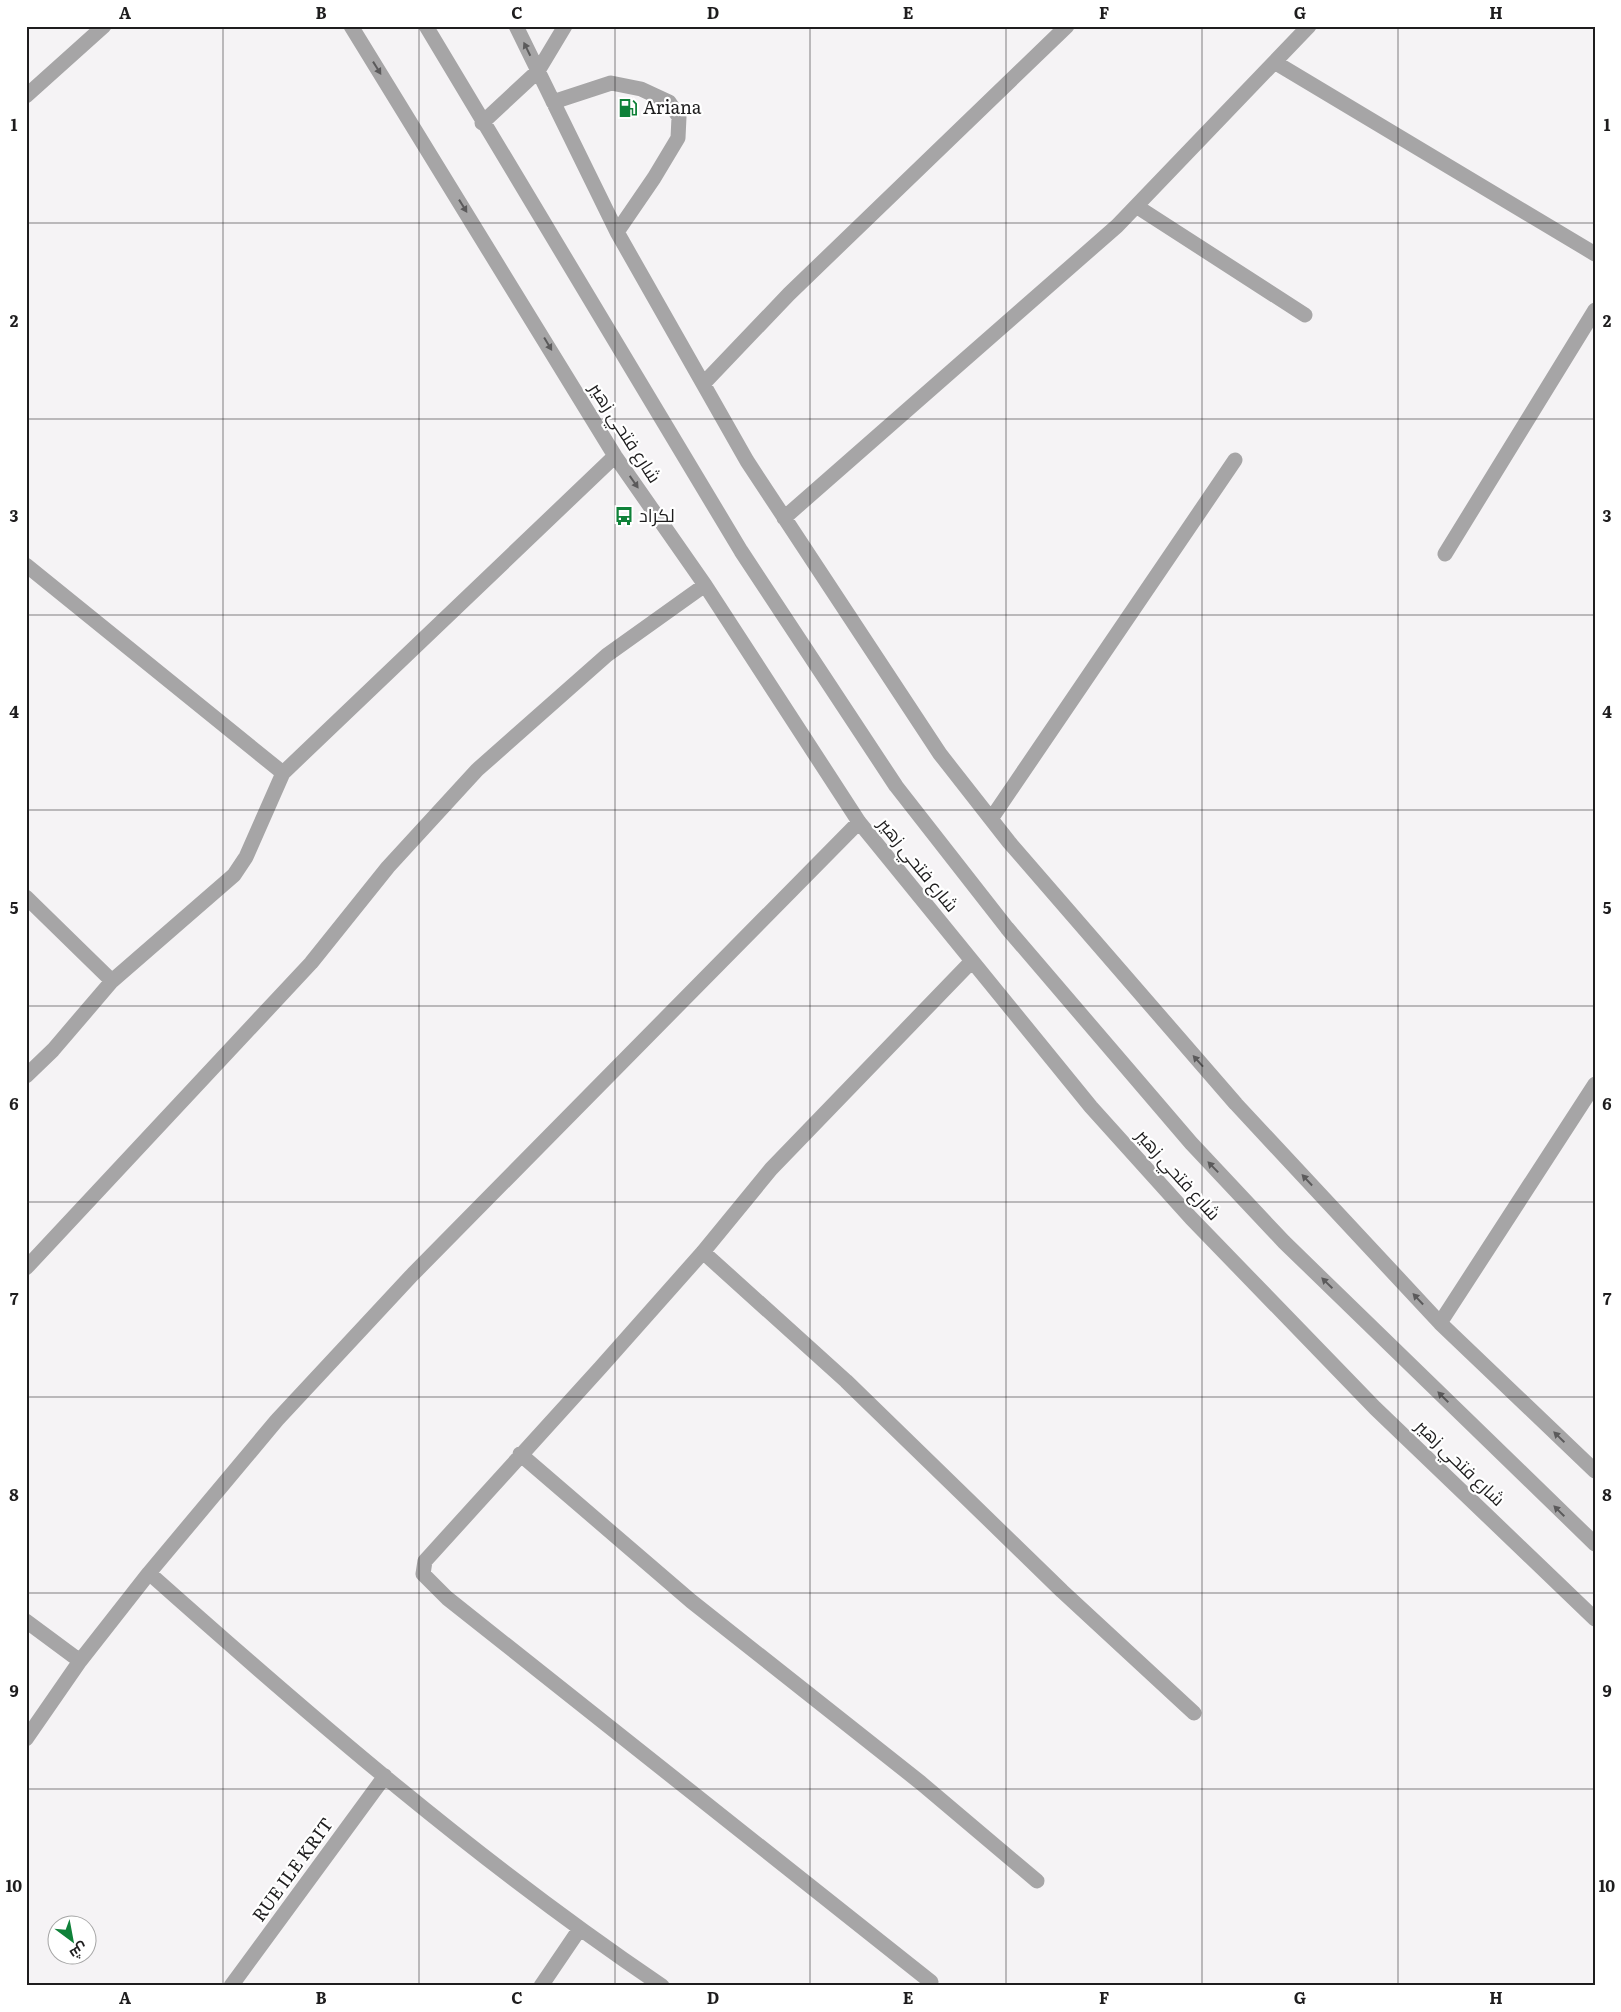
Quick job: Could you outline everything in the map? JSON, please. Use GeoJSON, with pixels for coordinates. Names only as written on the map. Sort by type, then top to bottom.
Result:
{"type":"FeatureCollection","features":[{"type":"Feature","properties":{"kind":"street"},"geometry":{"type":"LineString","coordinates":[[26,96],[104,26]]}},
{"type":"Feature","properties":{"kind":"street","name":"شارع فتحي زهير"},"geometry":{"type":"LineString","coordinates":[[351,26],[615,456],[705,585],[859,822],[1091,1107],[1191,1218],[1375,1408],[1595,1619]]}},
{"type":"Feature","properties":{"kind":"street","name":"شارع فتحي زهير"},"geometry":{"type":"LineString","coordinates":[[426,26],[482,123],[741,551],[896,786],[1008,928],[1191,1144],[1284,1242],[1595,1544]]}},
{"type":"Feature","properties":{"kind":"street"},"geometry":{"type":"LineString","coordinates":[[516,26],[617,232],[747,461],[935,746],[1044,884],[1178,1039],[1440,1323],[1595,1471]]}},
{"type":"Feature","properties":{"kind":"street"},"geometry":{"type":"LineString","coordinates":[[482,123],[538,71],[565,26]]}},
{"type":"Feature","properties":{"kind":"street"},"geometry":{"type":"LineString","coordinates":[[704,383],[790,294],[1067,26]]}},
{"type":"Feature","properties":{"kind":"street"},"geometry":{"type":"LineString","coordinates":[[784,518],[1117,226],[1276,63],[1309,26]]}},
{"type":"Feature","properties":{"kind":"street"},"geometry":{"type":"LineString","coordinates":[[1276,63],[1595,254]]}},
{"type":"Feature","properties":{"kind":"street"},"geometry":{"type":"LineString","coordinates":[[553,102],[611,83],[641,89],[669,102],[679,117],[678,138],[654,178],[617,232]]}},
{"type":"Feature","properties":{"kind":"street"},"geometry":{"type":"LineString","coordinates":[[1136,206],[1305,315]]}},
{"type":"Feature","properties":{"kind":"street"},"geometry":{"type":"LineString","coordinates":[[1445,554],[1595,310]]}},
{"type":"Feature","properties":{"kind":"street"},"geometry":{"type":"LineString","coordinates":[[26,1076],[53,1050],[112,980],[234,875],[246,857],[283,773],[615,456]]}},
{"type":"Feature","properties":{"kind":"street"},"geometry":{"type":"LineString","coordinates":[[991,819],[1235,460]]}},
{"type":"Feature","properties":{"kind":"street"},"geometry":{"type":"LineString","coordinates":[[26,565],[283,773]]}},
{"type":"Feature","properties":{"kind":"street"},"geometry":{"type":"LineString","coordinates":[[26,1268],[311,963],[388,867],[477,770],[607,655],[705,585]]}},
{"type":"Feature","properties":{"kind":"street"},"geometry":{"type":"LineString","coordinates":[[26,1739],[80,1661],[149,1573],[277,1420],[412,1274],[859,822]]}},
{"type":"Feature","properties":{"kind":"street"},"geometry":{"type":"LineString","coordinates":[[26,897],[112,980]]}},
{"type":"Feature","properties":{"kind":"street"},"geometry":{"type":"LineString","coordinates":[[931,1982],[447,1598],[423,1574],[425,1561],[703,1252],[771,1169],[972,961]]}},
{"type":"Feature","properties":{"kind":"street"},"geometry":{"type":"LineString","coordinates":[[1440,1323],[1595,1084]]}},
{"type":"Feature","properties":{"kind":"street"},"geometry":{"type":"LineString","coordinates":[[703,1252],[846,1381],[1062,1591],[1194,1713]]}},
{"type":"Feature","properties":{"kind":"street"},"geometry":{"type":"LineString","coordinates":[[520,1454],[690,1601],[921,1783],[1038,1881]]}},
{"type":"Feature","properties":{"kind":"street"},"geometry":{"type":"LineString","coordinates":[[149,1573],[259,1671],[494,1865],[579,1930],[662,1986]]}},
{"type":"Feature","properties":{"kind":"street"},"geometry":{"type":"LineString","coordinates":[[26,1621],[80,1661]]}},
{"type":"Feature","properties":{"kind":"street","name":"RUE ILE KRIT"},"geometry":{"type":"LineString","coordinates":[[231,1986],[385,1776]]}},
{"type":"Feature","properties":{"kind":"street"},"geometry":{"type":"LineString","coordinates":[[541,1986],[579,1930]]}},
{"type":"Feature","properties":{"kind":"place","name":"Ariana"},"geometry":{"type":"Point","coordinates":[628,108]}},
{"type":"Feature","properties":{"kind":"place","name":"لكراد"},"geometry":{"type":"Point","coordinates":[624,516]}}]}
